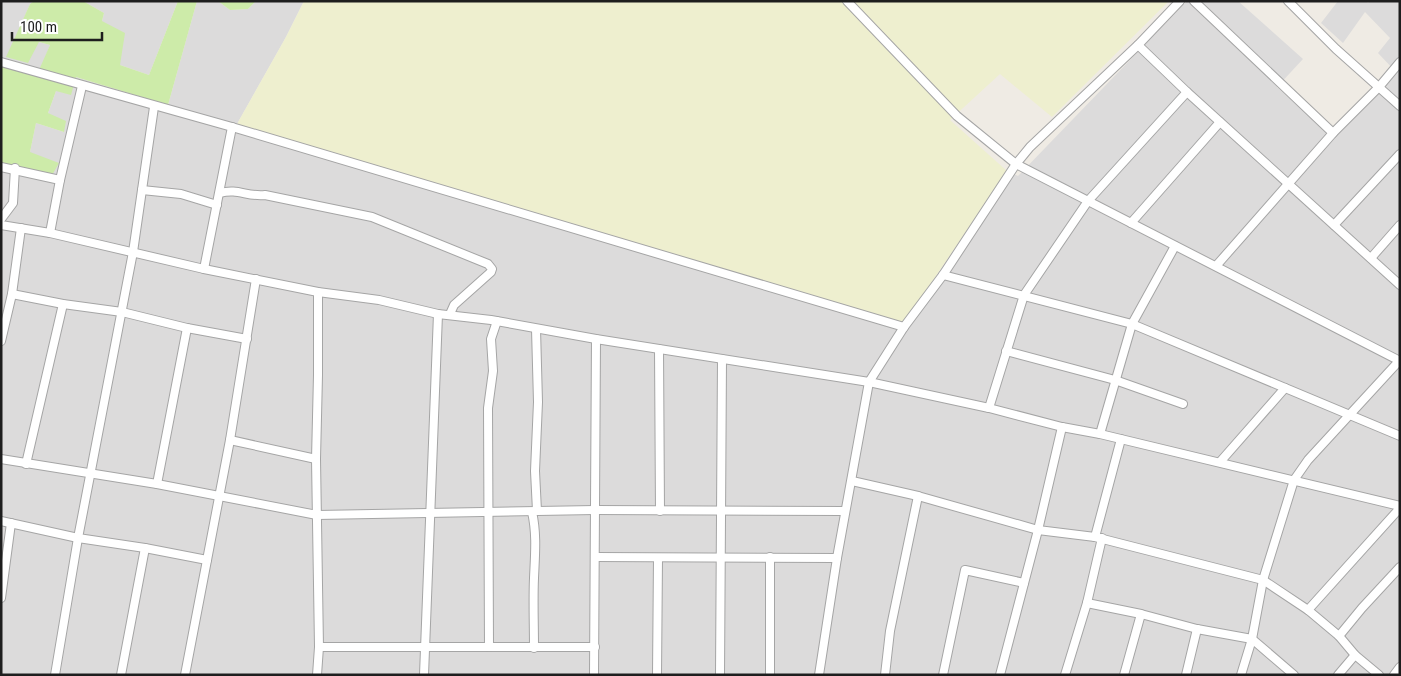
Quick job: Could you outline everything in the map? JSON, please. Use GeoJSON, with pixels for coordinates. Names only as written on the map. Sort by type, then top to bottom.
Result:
{"type":"FeatureCollection","features":[{"type":"Feature","properties":{"kind":"street"},"geometry":{"type":"LineString","coordinates":[[847,1],[957,116],[1016,164],[1400,360],[1308,460],[1294,480],[1263,580],[1252,639],[1241,675]]}},
{"type":"Feature","properties":{"kind":"street"},"geometry":{"type":"LineString","coordinates":[[820,675],[837,558],[869,382],[904,327],[943,275],[1016,164],[1030,147],[1138,45],[1180,1]]}},
{"type":"Feature","properties":{"kind":"street"},"geometry":{"type":"LineString","coordinates":[[1194,1],[1333,132]]}},
{"type":"Feature","properties":{"kind":"street"},"geometry":{"type":"LineString","coordinates":[[1288,1],[1336,49],[1400,106]]}},
{"type":"Feature","properties":{"kind":"street"},"geometry":{"type":"LineString","coordinates":[[1138,45],[1187,92],[1400,285]]}},
{"type":"Feature","properties":{"kind":"street"},"geometry":{"type":"LineString","coordinates":[[1,62],[154,107],[232,127],[904,327]]}},
{"type":"Feature","properties":{"kind":"street"},"geometry":{"type":"LineString","coordinates":[[1216,266],[1333,132],[1379,87],[1400,62]]}},
{"type":"Feature","properties":{"kind":"street"},"geometry":{"type":"LineString","coordinates":[[50,233],[60,180],[82,86]]}},
{"type":"Feature","properties":{"kind":"street"},"geometry":{"type":"LineString","coordinates":[[989,408],[1024,295],[1088,201],[1187,92]]}},
{"type":"Feature","properties":{"kind":"street"},"geometry":{"type":"LineString","coordinates":[[55,675],[78,538],[134,252],[154,107]]}},
{"type":"Feature","properties":{"kind":"street"},"geometry":{"type":"LineString","coordinates":[[1131,223],[1220,122]]}},
{"type":"Feature","properties":{"kind":"street"},"geometry":{"type":"LineString","coordinates":[[204,269],[232,127]]}},
{"type":"Feature","properties":{"kind":"street"},"geometry":{"type":"LineString","coordinates":[[1334,225],[1400,154]]}},
{"type":"Feature","properties":{"kind":"street"},"geometry":{"type":"LineString","coordinates":[[1,167],[15,168],[60,180]]}},
{"type":"Feature","properties":{"kind":"street"},"geometry":{"type":"LineString","coordinates":[[1,219],[13,203],[15,168]]}},
{"type":"Feature","properties":{"kind":"street"},"geometry":{"type":"LineString","coordinates":[[142,190],[181,194],[217,205]]}},
{"type":"Feature","properties":{"kind":"street"},"geometry":{"type":"LineString","coordinates":[[220,193],[236,190],[254,197],[265,196],[372,216],[488,264],[492,272],[454,305],[450,314]]}},
{"type":"Feature","properties":{"kind":"street"},"geometry":{"type":"LineString","coordinates":[[1,225],[50,233],[204,269],[318,292],[379,300],[438,314],[497,321],[596,339],[869,382],[1220,462],[1400,507],[1308,610]]}},
{"type":"Feature","properties":{"kind":"street"},"geometry":{"type":"LineString","coordinates":[[1371,258],[1400,226]]}},
{"type":"Feature","properties":{"kind":"street"},"geometry":{"type":"LineString","coordinates":[[1,341],[12,294],[20,228]]}},
{"type":"Feature","properties":{"kind":"street"},"geometry":{"type":"LineString","coordinates":[[1100,434],[1132,324],[1175,246]]}},
{"type":"Feature","properties":{"kind":"street"},"geometry":{"type":"LineString","coordinates":[[943,275],[1132,324],[1400,436]]}},
{"type":"Feature","properties":{"kind":"street"},"geometry":{"type":"LineString","coordinates":[[185,675],[230,440],[256,279]]}},
{"type":"Feature","properties":{"kind":"street"},"geometry":{"type":"LineString","coordinates":[[317,675],[319,648],[316,459],[318,292]]}},
{"type":"Feature","properties":{"kind":"street"},"geometry":{"type":"LineString","coordinates":[[12,294],[63,304],[122,312],[187,328],[247,339]]}},
{"type":"Feature","properties":{"kind":"street"},"geometry":{"type":"LineString","coordinates":[[26,464],[63,304]]}},
{"type":"Feature","properties":{"kind":"street"},"geometry":{"type":"LineString","coordinates":[[424,675],[438,314]]}},
{"type":"Feature","properties":{"kind":"street"},"geometry":{"type":"LineString","coordinates":[[489,647],[488,408],[493,371],[491,339],[497,321]]}},
{"type":"Feature","properties":{"kind":"street"},"geometry":{"type":"LineString","coordinates":[[156,484],[187,328]]}},
{"type":"Feature","properties":{"kind":"street"},"geometry":{"type":"LineString","coordinates":[[534,648],[536,548],[534,512],[538,402],[536,328]]}},
{"type":"Feature","properties":{"kind":"street"},"geometry":{"type":"LineString","coordinates":[[594,675],[596,339]]}},
{"type":"Feature","properties":{"kind":"street"},"geometry":{"type":"LineString","coordinates":[[659,349],[660,511]]}},
{"type":"Feature","properties":{"kind":"street"},"geometry":{"type":"LineString","coordinates":[[1006,351],[1115,380],[1183,404]]}},
{"type":"Feature","properties":{"kind":"street"},"geometry":{"type":"LineString","coordinates":[[720,675],[722,359]]}},
{"type":"Feature","properties":{"kind":"street"},"geometry":{"type":"LineString","coordinates":[[1220,462],[1285,388]]}},
{"type":"Feature","properties":{"kind":"street"},"geometry":{"type":"LineString","coordinates":[[1000,675],[1038,530],[1062,427]]}},
{"type":"Feature","properties":{"kind":"street"},"geometry":{"type":"LineString","coordinates":[[1065,675],[1088,602],[1098,537],[1121,439]]}},
{"type":"Feature","properties":{"kind":"street"},"geometry":{"type":"LineString","coordinates":[[230,440],[316,459]]}},
{"type":"Feature","properties":{"kind":"street"},"geometry":{"type":"LineString","coordinates":[[1,459],[219,495],[318,515],[595,510],[845,511]]}},
{"type":"Feature","properties":{"kind":"street"},"geometry":{"type":"LineString","coordinates":[[852,481],[918,496],[1038,530],[1098,537],[1263,580],[1308,610],[1339,636],[1355,655],[1380,675]]}},
{"type":"Feature","properties":{"kind":"street"},"geometry":{"type":"LineString","coordinates":[[886,675],[890,631],[918,496]]}},
{"type":"Feature","properties":{"kind":"street"},"geometry":{"type":"LineString","coordinates":[[1,521],[78,538],[207,560]]}},
{"type":"Feature","properties":{"kind":"street"},"geometry":{"type":"LineString","coordinates":[[1,598],[11,523]]}},
{"type":"Feature","properties":{"kind":"street"},"geometry":{"type":"LineString","coordinates":[[121,675],[145,548]]}},
{"type":"Feature","properties":{"kind":"street"},"geometry":{"type":"LineString","coordinates":[[595,557],[837,558]]}},
{"type":"Feature","properties":{"kind":"street"},"geometry":{"type":"LineString","coordinates":[[770,557],[770,675]]}},
{"type":"Feature","properties":{"kind":"street"},"geometry":{"type":"LineString","coordinates":[[656,675],[658,558]]}},
{"type":"Feature","properties":{"kind":"street"},"geometry":{"type":"LineString","coordinates":[[1339,636],[1400,567]]}},
{"type":"Feature","properties":{"kind":"street"},"geometry":{"type":"LineString","coordinates":[[943,675],[965,570],[1024,583]]}},
{"type":"Feature","properties":{"kind":"street"},"geometry":{"type":"LineString","coordinates":[[1088,602],[1197,629],[1252,639],[1294,675]]}},
{"type":"Feature","properties":{"kind":"street"},"geometry":{"type":"LineString","coordinates":[[1124,675],[1141,614]]}},
{"type":"Feature","properties":{"kind":"street"},"geometry":{"type":"LineString","coordinates":[[1186,675],[1197,629]]}},
{"type":"Feature","properties":{"kind":"street"},"geometry":{"type":"LineString","coordinates":[[319,648],[425,646],[595,647]]}},
{"type":"Feature","properties":{"kind":"street"},"geometry":{"type":"LineString","coordinates":[[1338,675],[1355,655]]}},
{"type":"Feature","properties":{"kind":"street"},"geometry":{"type":"LineString","coordinates":[[1394,675],[1400,667]]}},
{"type":"Feature","properties":{"kind":"shaded area"},"geometry":{"type":"Polygon","coordinates":[[[1,1],[34,1],[30,4],[7,57],[39,42],[50,45],[40,70],[1,62],[1,1]]]}},
{"type":"Feature","properties":{"kind":"shaded area"},"geometry":{"type":"Polygon","coordinates":[[[83,1],[178,1],[149,75],[120,65],[102,21],[104,13],[83,1]]]}},
{"type":"Feature","properties":{"kind":"shaded area"},"geometry":{"type":"Polygon","coordinates":[[[197,1],[218,1],[230,10],[248,9],[256,1],[304,1],[237,124],[923,297],[1007,171],[1018,176],[1187,1],[1238,1],[1303,59],[1277,87],[1333,137],[1396,72],[1378,53],[1390,38],[1365,12],[1343,43],[1321,23],[1338,1],[1366,1],[1368,3],[1370,1],[1400,1],[1400,675],[1,675],[1,164],[30,152],[36,123],[64,132],[48,113],[56,91],[76,77],[168,105],[197,1]]]}},
{"type":"Feature","properties":{"kind":"green space"},"geometry":{"type":"Polygon","coordinates":[[[34,1],[83,1],[104,13],[102,21],[125,33],[120,65],[149,75],[178,1],[197,1],[168,105],[76,77],[71,95],[56,91],[48,113],[66,121],[64,132],[36,123],[30,152],[59,163],[51,177],[1,164],[1,62],[39,70],[50,45],[39,42],[28,63],[6,57],[30,4],[34,1]]]}},
{"type":"Feature","properties":{"kind":"green space"},"geometry":{"type":"Polygon","coordinates":[[[218,1],[256,1],[248,9],[230,10],[218,1]]]}},
{"type":"Feature","properties":{"kind":"green space"},"geometry":{"type":"Polygon","coordinates":[[[304,1],[1169,1],[1052,117],[1000,74],[950,120],[1007,171],[902,326],[396,175],[237,124],[304,1]]]}}]}
